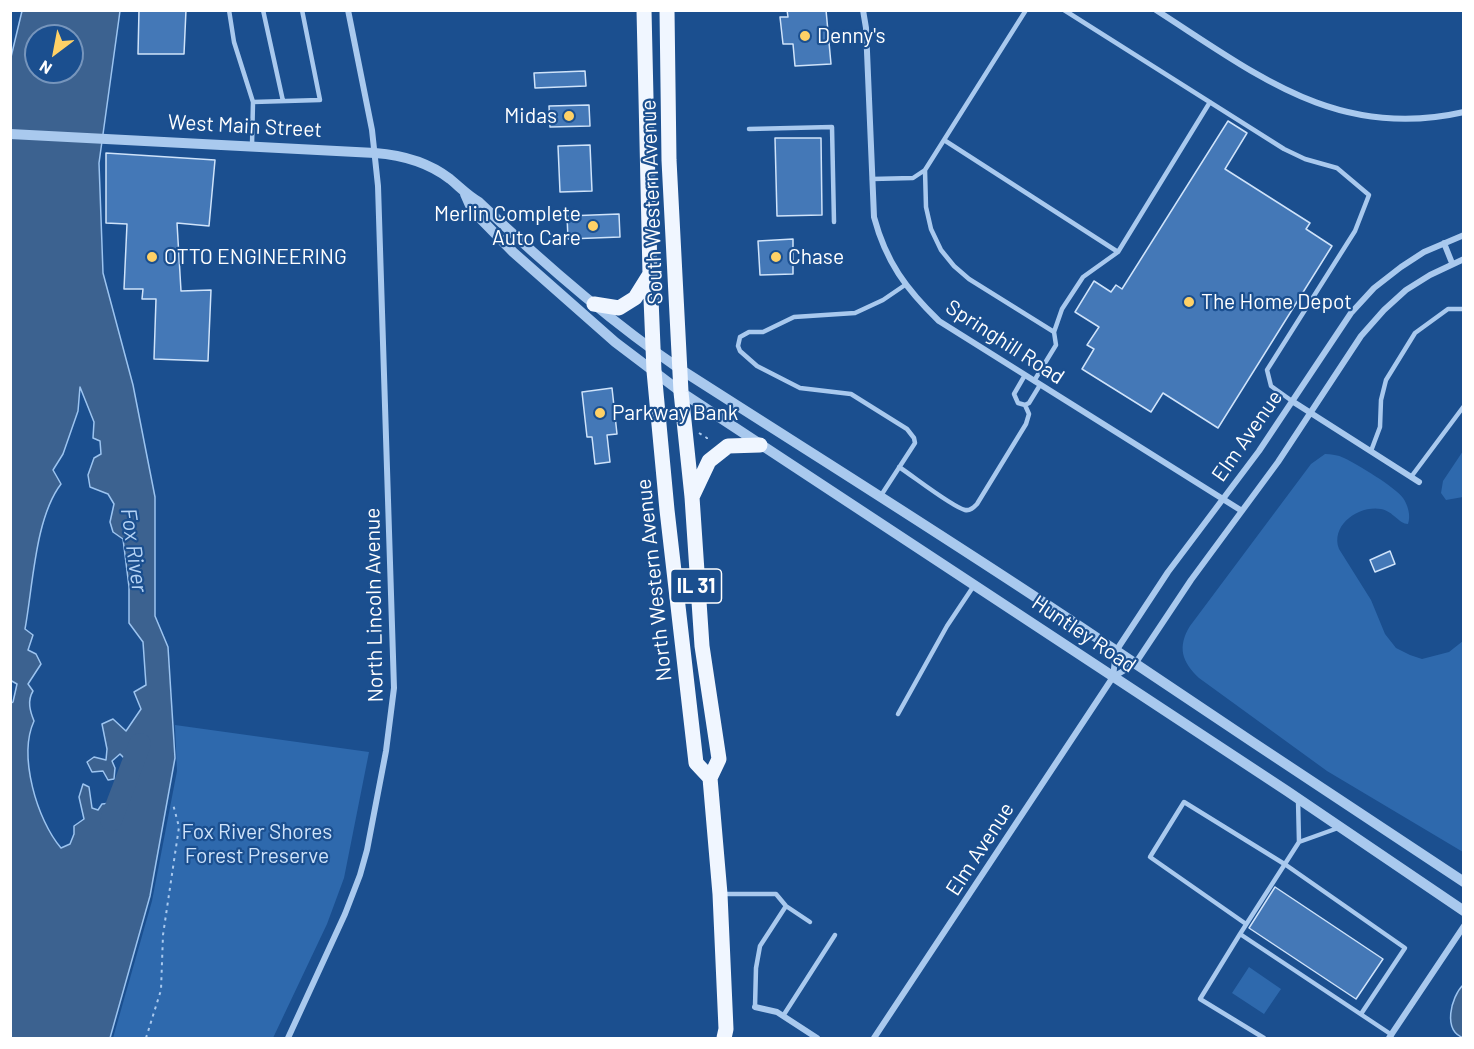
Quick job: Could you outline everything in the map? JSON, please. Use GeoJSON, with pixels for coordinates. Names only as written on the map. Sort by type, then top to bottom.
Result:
{"type":"FeatureCollection","features":[{"type":"Feature","properties":{"kind":"main road","name":"South Western Avenue"},"geometry":{"type":"LineString","coordinates":[[644,10],[654,371]]}},
{"type":"Feature","properties":{"kind":"main road","name":"South Western Avenue"},"geometry":{"type":"LineString","coordinates":[[667,10],[669,160],[681,392]]}},
{"type":"Feature","properties":{"kind":"main road"},"geometry":{"type":"LineString","coordinates":[[594,304],[618,308],[635,298],[650,274]]}},
{"type":"Feature","properties":{"kind":"main road","name":"North Western Avenue"},"geometry":{"type":"LineString","coordinates":[[654,371],[667,510],[696,763],[710,778]]}},
{"type":"Feature","properties":{"kind":"main road","name":"North Western Avenue"},"geometry":{"type":"LineString","coordinates":[[681,392],[692,497],[700,636],[719,759],[710,778],[720,894],[726,1029],[724,1038]]}},
{"type":"Feature","properties":{"kind":"main road"},"geometry":{"type":"LineString","coordinates":[[692,497],[709,461],[728,446],[760,445]]}},
{"type":"Feature","properties":{"kind":"street","name":"North Lincoln Avenue"},"geometry":{"type":"LineString","coordinates":[[288,1038],[345,914],[360,875],[367,850],[393,704],[393,624],[386,400],[375,153],[367,99],[348,10]]}},
{"type":"Feature","properties":{"kind":"street","name":"Springhill Road"},"geometry":{"type":"LineString","coordinates":[[863,10],[866,28],[874,218],[881,243],[891,265],[905,285],[939,321],[1242,511]]}},
{"type":"Feature","properties":{"kind":"street"},"geometry":{"type":"LineString","coordinates":[[1156,10],[1277,86],[1327,108],[1394,119],[1435,117],[1464,112]]}},
{"type":"Feature","properties":{"kind":"street","name":"West Main Street"},"geometry":{"type":"LineString","coordinates":[[10,135],[391,154],[430,166],[453,181],[465,194],[479,202],[594,304],[680,369]]}},
{"type":"Feature","properties":{"kind":"street","name":"West Main Street"},"geometry":{"type":"LineString","coordinates":[[465,194],[472,210],[513,252],[615,342],[681,392]]}},
{"type":"Feature","properties":{"kind":"street","name":"Elm Avenue"},"geometry":{"type":"LineString","coordinates":[[874,1038],[1113,676],[1116,651],[1168,572],[1292,401],[1338,330],[1368,294],[1401,267],[1444,243],[1464,235]]}},
{"type":"Feature","properties":{"kind":"street"},"geometry":{"type":"LineString","coordinates":[[1444,243],[1452,263]]}},
{"type":"Feature","properties":{"kind":"street","name":"Elm Avenue"},"geometry":{"type":"LineString","coordinates":[[1113,676],[1135,664],[1191,580],[1311,413],[1361,336],[1406,290],[1452,263],[1464,259]]}},
{"type":"Feature","properties":{"kind":"street","name":"Huntley Road"},"geometry":{"type":"LineString","coordinates":[[680,369],[880,496],[1464,882]]}},
{"type":"Feature","properties":{"kind":"street","name":"Huntley Road"},"geometry":{"type":"LineString","coordinates":[[681,392],[1113,676],[1464,911]]}},
{"type":"Feature","properties":{"kind":"street"},"geometry":{"type":"LineString","coordinates":[[1292,401],[1419,482]]}},
{"type":"Feature","properties":{"kind":"street"},"geometry":{"type":"LineString","coordinates":[[1390,1037],[1464,926]]}},
{"type":"Feature","properties":{"kind":"street"},"geometry":{"type":"LineString","coordinates":[[755,1007],[777,1012],[817,1038]]}},
{"type":"Feature","properties":{"kind":"lane"},"geometry":{"type":"LineString","coordinates":[[229,10],[234,42],[253,102],[252,146]]}},
{"type":"Feature","properties":{"kind":"lane"},"geometry":{"type":"LineString","coordinates":[[263,10],[283,101]]}},
{"type":"Feature","properties":{"kind":"lane"},"geometry":{"type":"LineString","coordinates":[[253,102],[320,100],[302,10]]}},
{"type":"Feature","properties":{"kind":"lane"},"geometry":{"type":"LineString","coordinates":[[872,179],[913,178],[926,170],[1026,10]]}},
{"type":"Feature","properties":{"kind":"lane"},"geometry":{"type":"LineString","coordinates":[[1064,10],[1305,159],[1337,168],[1369,195],[1355,231],[1267,370],[1271,386],[1292,401]]}},
{"type":"Feature","properties":{"kind":"lane"},"geometry":{"type":"LineString","coordinates":[[1025,405],[1029,403],[1056,345],[1054,332],[1062,309],[1083,277],[1118,252],[1210,102]]}},
{"type":"Feature","properties":{"kind":"lane"},"geometry":{"type":"LineString","coordinates":[[750,129],[832,127],[834,222]]}},
{"type":"Feature","properties":{"kind":"lane"},"geometry":{"type":"LineString","coordinates":[[944,140],[1118,252]]}},
{"type":"Feature","properties":{"kind":"lane"},"geometry":{"type":"LineString","coordinates":[[926,170],[926,207],[931,229],[941,250],[969,279],[1054,332]]}},
{"type":"Feature","properties":{"kind":"lane"},"geometry":{"type":"LineString","coordinates":[[880,496],[915,443],[907,429],[851,394],[800,388],[757,366],[740,351],[738,346],[740,337],[749,332],[763,332],[794,317],[855,313],[883,300],[905,285]]}},
{"type":"Feature","properties":{"kind":"lane"},"geometry":{"type":"LineString","coordinates":[[1371,451],[1380,427],[1381,400],[1386,380],[1415,333],[1448,309],[1464,309]]}},
{"type":"Feature","properties":{"kind":"lane"},"geometry":{"type":"LineString","coordinates":[[1025,375],[1014,395],[1018,403],[1025,405]]}},
{"type":"Feature","properties":{"kind":"lane"},"geometry":{"type":"LineString","coordinates":[[899,467],[953,504],[966,511],[971,510],[977,504],[1026,424],[1029,414],[1025,405]]}},
{"type":"Feature","properties":{"kind":"lane"},"geometry":{"type":"LineString","coordinates":[[1412,477],[1464,406]]}},
{"type":"Feature","properties":{"kind":"lane"},"geometry":{"type":"LineString","coordinates":[[898,714],[947,626],[975,585]]}},
{"type":"Feature","properties":{"kind":"lane"},"geometry":{"type":"LineString","coordinates":[[1264,1038],[1200,999],[1299,842],[1298,799]]}},
{"type":"Feature","properties":{"kind":"lane"},"geometry":{"type":"LineString","coordinates":[[1246,924],[1150,858],[1184,802],[1286,865],[1405,948],[1361,1014]]}},
{"type":"Feature","properties":{"kind":"lane"},"geometry":{"type":"LineString","coordinates":[[1299,842],[1340,828]]}},
{"type":"Feature","properties":{"kind":"lane"},"geometry":{"type":"LineString","coordinates":[[720,894],[776,894],[786,906],[810,922]]}},
{"type":"Feature","properties":{"kind":"lane"},"geometry":{"type":"LineString","coordinates":[[755,1007],[756,968],[760,945],[786,906]]}},
{"type":"Feature","properties":{"kind":"lane"},"geometry":{"type":"LineString","coordinates":[[1240,934],[1361,1014],[1390,1037]]}},
{"type":"Feature","properties":{"kind":"lane"},"geometry":{"type":"LineString","coordinates":[[783,1016],[835,935]]}},
{"type":"Feature","properties":{"kind":"path"},"geometry":{"type":"LineString","coordinates":[[699,432],[708,437],[707,442]]}},
{"type":"Feature","properties":{"kind":"path"},"geometry":{"type":"LineString","coordinates":[[146,1038],[161,990],[163,935],[179,826],[173,804]]}},
{"type":"Feature","properties":{"kind":"green space"},"geometry":{"type":"Polygon","coordinates":[[[1463,451],[1463,497],[1446,500],[1441,493],[1443,481],[1463,451]]]}},
{"type":"Feature","properties":{"kind":"green space"},"geometry":{"type":"Polygon","coordinates":[[[1325,454],[1342,457],[1358,465],[1399,493],[1408,507],[1408,524],[1385,510],[1364,510],[1348,518],[1337,540],[1339,549],[1371,600],[1385,634],[1396,648],[1422,659],[1449,652],[1463,641],[1463,852],[1327,771],[1199,678],[1185,660],[1183,647],[1190,626],[1311,464],[1325,454]]]}},
{"type":"Feature","properties":{"kind":"green space","name":"Fox River Shores Forest Preserve"},"geometry":{"type":"Polygon","coordinates":[[[175,725],[369,752],[344,878],[327,924],[273,1038],[113,1038],[152,901],[177,771],[175,725]]]}},
{"type":"Feature","properties":{"kind":"green space"},"geometry":{"type":"Polygon","coordinates":[[[1249,967],[1281,989],[1264,1014],[1232,993],[1249,967]]]}},
{"type":"Feature","properties":{"kind":"water"},"geometry":{"type":"Polygon","coordinates":[[[22,11],[120,11],[99,163],[103,273],[133,385],[155,497],[155,616],[168,647],[175,758],[150,896],[110,1038],[11,1038],[10,704],[13,702],[17,684],[10,680],[11,57],[22,11]],[[80,387],[78,411],[63,454],[53,470],[61,484],[52,498],[40,533],[25,629],[33,635],[28,650],[36,654],[41,664],[28,684],[33,691],[30,710],[34,721],[28,752],[29,769],[32,787],[44,821],[61,848],[70,844],[74,826],[84,819],[79,797],[83,784],[89,787],[92,808],[98,810],[102,804],[111,803],[116,790],[125,793],[130,775],[127,761],[120,754],[112,761],[115,768],[114,779],[108,780],[103,771],[92,772],[87,762],[94,757],[106,760],[107,749],[102,724],[113,719],[126,731],[141,709],[134,692],[146,685],[143,642],[129,623],[129,587],[123,539],[113,532],[110,522],[114,504],[108,494],[90,487],[88,475],[94,458],[101,454],[100,441],[93,438],[94,422],[80,387]]]}},
{"type":"Feature","properties":{"kind":"water"},"geometry":{"type":"Polygon","coordinates":[[[1463,985],[1464,1038],[1457,1034],[1451,1021],[1452,1005],[1463,985]]]}},
{"type":"Feature","properties":{"kind":"building"},"geometry":{"type":"Polygon","coordinates":[[[139,10],[186,10],[184,54],[138,54],[139,10]]]}},
{"type":"Feature","properties":{"kind":"building","name":"Denny's"},"geometry":{"type":"Polygon","coordinates":[[[787,10],[826,10],[831,64],[795,66],[793,44],[783,44],[780,17],[788,17],[787,10]]]}},
{"type":"Feature","properties":{"kind":"building"},"geometry":{"type":"Polygon","coordinates":[[[585,71],[586,86],[535,88],[534,73],[585,71]]]}},
{"type":"Feature","properties":{"kind":"building","name":"Midas"},"geometry":{"type":"Polygon","coordinates":[[[589,105],[590,126],[550,127],[549,106],[589,105]]]}},
{"type":"Feature","properties":{"kind":"building","name":"The Home Depot"},"geometry":{"type":"Polygon","coordinates":[[[1228,121],[1247,133],[1225,169],[1310,223],[1306,229],[1332,246],[1218,428],[1163,393],[1151,412],[1082,369],[1094,349],[1087,345],[1099,327],[1075,312],[1094,281],[1111,292],[1116,285],[1122,289],[1228,121]]]}},
{"type":"Feature","properties":{"kind":"building"},"geometry":{"type":"Polygon","coordinates":[[[775,138],[821,138],[822,215],[777,216],[775,138]]]}},
{"type":"Feature","properties":{"kind":"building"},"geometry":{"type":"Polygon","coordinates":[[[590,145],[592,191],[560,192],[558,146],[590,145]]]}},
{"type":"Feature","properties":{"kind":"building","name":"OTTO ENGINEERING"},"geometry":{"type":"Polygon","coordinates":[[[106,153],[215,160],[209,226],[177,223],[181,291],[211,290],[208,361],[154,359],[156,299],[142,299],[143,289],[124,289],[127,224],[106,223],[106,153]]]}},
{"type":"Feature","properties":{"kind":"building","name":"Merlin Complete Auto Care"},"geometry":{"type":"Polygon","coordinates":[[[619,214],[620,237],[568,239],[567,216],[619,214]]]}},
{"type":"Feature","properties":{"kind":"building","name":"Chase"},"geometry":{"type":"Polygon","coordinates":[[[793,239],[793,274],[760,275],[758,241],[793,239]]]}},
{"type":"Feature","properties":{"kind":"building","name":"Parkway Bank"},"geometry":{"type":"Polygon","coordinates":[[[612,388],[617,434],[607,435],[610,462],[595,464],[592,437],[587,437],[582,392],[612,388]]]}},
{"type":"Feature","properties":{"kind":"building"},"geometry":{"type":"Polygon","coordinates":[[[1390,551],[1395,564],[1375,572],[1370,560],[1390,551]]]}},
{"type":"Feature","properties":{"kind":"building"},"geometry":{"type":"Polygon","coordinates":[[[1275,887],[1383,959],[1356,999],[1249,928],[1275,887]]]}},
{"type":"Feature","properties":{"kind":"waterway","name":"Fox River"},"geometry":{"type":"LineString","coordinates":[[111,820],[140,744]]}},
{"type":"Feature","properties":{"kind":"place","name":"Denny's"},"geometry":{"type":"Point","coordinates":[805,36]}},
{"type":"Feature","properties":{"kind":"place","name":"Midas"},"geometry":{"type":"Point","coordinates":[569,116]}},
{"type":"Feature","properties":{"kind":"place","name":"Merlin Complete Auto Care"},"geometry":{"type":"Point","coordinates":[593,226]}},
{"type":"Feature","properties":{"kind":"place","name":"OTTO ENGINEERING"},"geometry":{"type":"Point","coordinates":[152,257]}},
{"type":"Feature","properties":{"kind":"place","name":"Chase"},"geometry":{"type":"Point","coordinates":[776,257]}},
{"type":"Feature","properties":{"kind":"place","name":"The Home Depot"},"geometry":{"type":"Point","coordinates":[1189,302]}},
{"type":"Feature","properties":{"kind":"place","name":"Parkway Bank"},"geometry":{"type":"Point","coordinates":[600,413]}}]}
